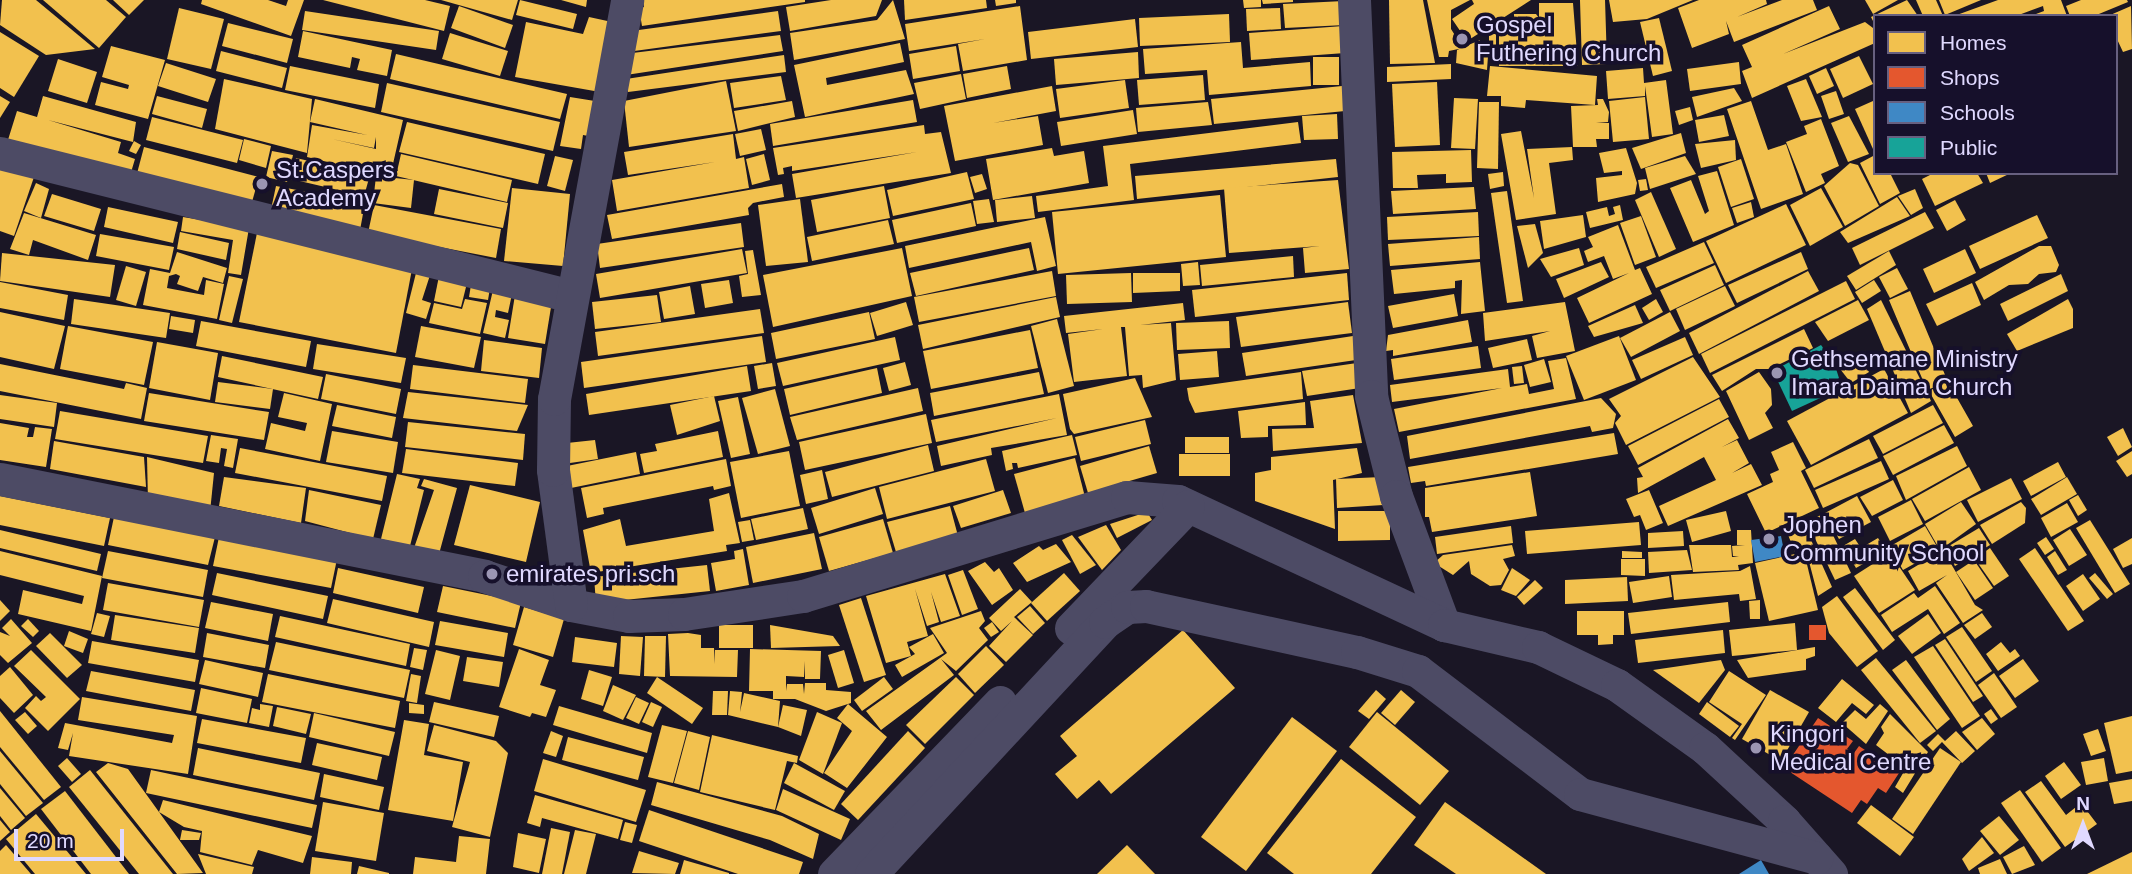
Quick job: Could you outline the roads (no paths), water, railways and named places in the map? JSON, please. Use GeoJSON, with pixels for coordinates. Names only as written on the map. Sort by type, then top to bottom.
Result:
{"type":"FeatureCollection","features":[{"type":"Feature","properties":{"kind":"street"},"geometry":{"type":"LineString","coordinates":[[571,605],[553,470],[554,399],[626,0]]}},
{"type":"Feature","properties":{"kind":"street"},"geometry":{"type":"LineString","coordinates":[[1354,0],[1371,396],[1396,496],[1444,625]]}},
{"type":"Feature","properties":{"kind":"street"},"geometry":{"type":"LineString","coordinates":[[0,153],[571,296]]}},
{"type":"Feature","properties":{"kind":"street"},"geometry":{"type":"LineString","coordinates":[[0,479],[484,576],[571,605],[648,616],[803,596],[1127,497],[1188,506],[1444,625],[1538,647],[1616,685],[1705,748],[1784,821],[1824,866]]}},
{"type":"Feature","properties":{"kind":"street"},"geometry":{"type":"LineString","coordinates":[[834,874],[1188,506]]}},
{"type":"Feature","properties":{"kind":"street"},"geometry":{"type":"LineString","coordinates":[[871,874],[1105,622],[1127,607],[1146,606],[1357,652],[1418,671],[1580,794],[1824,866]]}},
{"type":"Feature","properties":{"kind":"place","name":"Gospel Futhering Church"},"geometry":{"type":"Point","coordinates":[1462,39]}},
{"type":"Feature","properties":{"kind":"place","name":"St.Caspers Academy"},"geometry":{"type":"Point","coordinates":[262,184]}},
{"type":"Feature","properties":{"kind":"place","name":"Gethsemane Ministry Imara Daima Church"},"geometry":{"type":"Point","coordinates":[1777,373]}},
{"type":"Feature","properties":{"kind":"place","name":"Jophen Community School"},"geometry":{"type":"Point","coordinates":[1769,539]}},
{"type":"Feature","properties":{"kind":"place","name":"emirates pri.sch"},"geometry":{"type":"Point","coordinates":[492,574]}},
{"type":"Feature","properties":{"kind":"place","name":"Kingori Medical Centre"},"geometry":{"type":"Point","coordinates":[1756,748]}}]}
